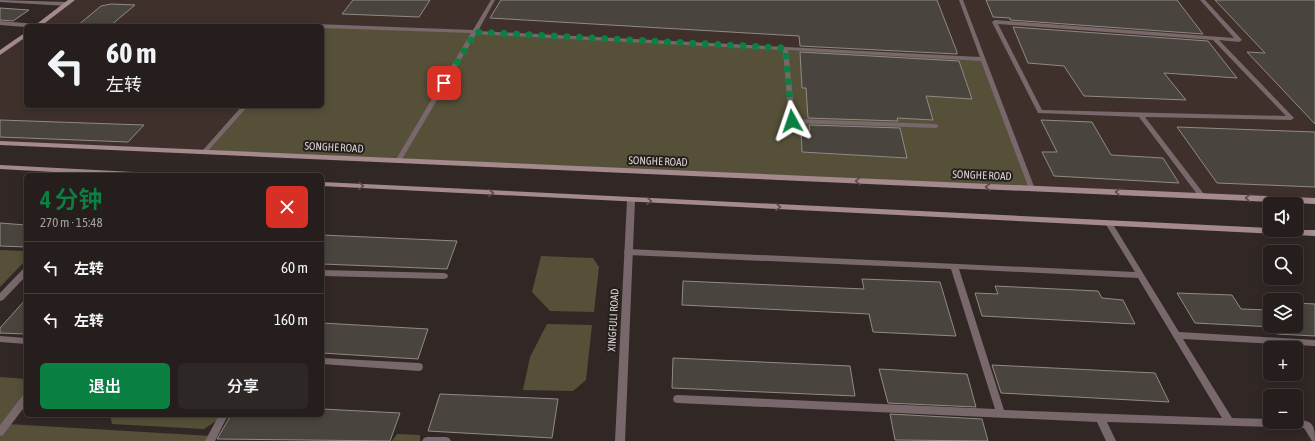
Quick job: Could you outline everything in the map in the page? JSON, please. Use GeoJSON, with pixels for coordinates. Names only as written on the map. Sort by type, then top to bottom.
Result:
{"type":"FeatureCollection","features":[{"type":"Feature","properties":{"kind":"main road"},"geometry":{"type":"LineString","coordinates":[[40,24],[70,2]]}},
{"type":"Feature","properties":{"kind":"main road"},"geometry":{"type":"LineString","coordinates":[[0,53],[24,35]]}},
{"type":"Feature","properties":{"kind":"main road","name":"SONGHE ROAD"},"geometry":{"type":"LineString","coordinates":[[0,143],[1315,201]]}},
{"type":"Feature","properties":{"kind":"main road"},"geometry":{"type":"LineString","coordinates":[[0,167],[100,173]]}},
{"type":"Feature","properties":{"kind":"main road"},"geometry":{"type":"LineString","coordinates":[[324,184],[1315,233]]}},
{"type":"Feature","properties":{"kind":"street"},"geometry":{"type":"LineString","coordinates":[[0,0],[70,2]]}},
{"type":"Feature","properties":{"kind":"street"},"geometry":{"type":"LineString","coordinates":[[0,24],[24,25]]}},
{"type":"Feature","properties":{"kind":"street","name":"XINGFULI ROAD"},"geometry":{"type":"LineString","coordinates":[[620,441],[631,200]]}},
{"type":"Feature","properties":{"kind":"lane"},"geometry":{"type":"LineString","coordinates":[[398,161],[476,32],[493,0]]}},
{"type":"Feature","properties":{"kind":"lane"},"geometry":{"type":"LineString","coordinates":[[960,0],[1032,189]]}},
{"type":"Feature","properties":{"kind":"lane"},"geometry":{"type":"LineString","coordinates":[[1202,0],[1239,40],[1214,38],[995,22],[1040,112],[1291,118],[1214,38]]}},
{"type":"Feature","properties":{"kind":"lane"},"geometry":{"type":"LineString","coordinates":[[324,26],[476,32],[983,59]]}},
{"type":"Feature","properties":{"kind":"lane"},"geometry":{"type":"LineString","coordinates":[[785,48],[792,121],[936,126]]}},
{"type":"Feature","properties":{"kind":"lane"},"geometry":{"type":"LineString","coordinates":[[205,151],[243,108]]}},
{"type":"Feature","properties":{"kind":"lane"},"geometry":{"type":"LineString","coordinates":[[1141,115],[1202,196]]}},
{"type":"Feature","properties":{"kind":"lane"},"geometry":{"type":"LineString","coordinates":[[1109,223],[1229,422]]}},
{"type":"Feature","properties":{"kind":"lane"},"geometry":{"type":"LineString","coordinates":[[628,252],[1140,275]]}},
{"type":"Feature","properties":{"kind":"lane"},"geometry":{"type":"LineString","coordinates":[[954,266],[1002,413]]}},
{"type":"Feature","properties":{"kind":"lane"},"geometry":{"type":"LineString","coordinates":[[324,272],[444,276]]}},
{"type":"Feature","properties":{"kind":"lane"},"geometry":{"type":"LineString","coordinates":[[0,298],[24,273]]}},
{"type":"Feature","properties":{"kind":"lane"},"geometry":{"type":"LineString","coordinates":[[1177,335],[1315,343]]}},
{"type":"Feature","properties":{"kind":"lane"},"geometry":{"type":"LineString","coordinates":[[0,339],[24,341]]}},
{"type":"Feature","properties":{"kind":"lane"},"geometry":{"type":"LineString","coordinates":[[324,361],[419,367]]}},
{"type":"Feature","properties":{"kind":"lane"},"geometry":{"type":"LineString","coordinates":[[677,399],[1100,418],[1306,424],[1315,438]]}},
{"type":"Feature","properties":{"kind":"lane"},"geometry":{"type":"LineString","coordinates":[[0,432],[24,401]]}},
{"type":"Feature","properties":{"kind":"lane"},"geometry":{"type":"LineString","coordinates":[[210,441],[223,417]]}},
{"type":"Feature","properties":{"kind":"lane"},"geometry":{"type":"LineString","coordinates":[[1100,418],[1110,441]]}},
{"type":"Feature","properties":{"kind":"lane"},"geometry":{"type":"LineString","coordinates":[[427,441],[446,441]]}},
{"type":"Feature","properties":{"kind":"shaded area"},"geometry":{"type":"Polygon","coordinates":[[[72,0],[1315,0],[1315,201],[1303,200],[1303,197],[1263,197],[1263,199],[0,143],[0,53],[24,35],[24,108],[324,108],[324,24],[40,24],[72,0]]]}},
{"type":"Feature","properties":{"kind":"shaded area"},"geometry":{"type":"Polygon","coordinates":[[[324,26],[476,32],[983,59],[1032,189],[205,151],[243,108],[324,108],[324,26]]]}},
{"type":"Feature","properties":{"kind":"shaded area"},"geometry":{"type":"Polygon","coordinates":[[[0,250],[24,251],[24,262],[0,287],[0,250]]]}},
{"type":"Feature","properties":{"kind":"shaded area"},"geometry":{"type":"Polygon","coordinates":[[[541,256],[593,258],[599,267],[594,312],[550,311],[532,292],[541,256]]]}},
{"type":"Feature","properties":{"kind":"shaded area"},"geometry":{"type":"Polygon","coordinates":[[[547,324],[592,325],[586,380],[573,391],[523,390],[530,357],[547,324]]]}},
{"type":"Feature","properties":{"kind":"shaded area"},"geometry":{"type":"Polygon","coordinates":[[[0,377],[24,379],[24,401],[7,424],[212,436],[210,441],[0,441],[0,377]]]}},
{"type":"Feature","properties":{"kind":"shaded area"},"geometry":{"type":"Polygon","coordinates":[[[110,417],[219,417],[216,421],[204,429],[112,424],[110,417]]]}},
{"type":"Feature","properties":{"kind":"shaded area"},"geometry":{"type":"Polygon","coordinates":[[[397,434],[420,435],[420,441],[392,441],[397,434]]]}},
{"type":"Feature","properties":{"kind":"building"},"geometry":{"type":"Polygon","coordinates":[[[353,0],[430,0],[419,17],[342,14],[353,0]]]}},
{"type":"Feature","properties":{"kind":"building"},"geometry":{"type":"Polygon","coordinates":[[[501,0],[937,0],[957,54],[800,46],[799,36],[490,18],[501,0]]]}},
{"type":"Feature","properties":{"kind":"building"},"geometry":{"type":"Polygon","coordinates":[[[986,0],[1177,0],[1203,34],[1010,20],[1010,18],[993,17],[986,0]]]}},
{"type":"Feature","properties":{"kind":"building"},"geometry":{"type":"Polygon","coordinates":[[[1215,0],[1315,0],[1315,124],[1247,52],[1265,53],[1215,0]]]}},
{"type":"Feature","properties":{"kind":"building"},"geometry":{"type":"Polygon","coordinates":[[[111,4],[135,5],[112,24],[79,24],[101,6],[111,4]]]}},
{"type":"Feature","properties":{"kind":"building"},"geometry":{"type":"Polygon","coordinates":[[[0,8],[29,10],[13,21],[0,20],[0,8]]]}},
{"type":"Feature","properties":{"kind":"building"},"geometry":{"type":"Polygon","coordinates":[[[1013,27],[1208,41],[1237,78],[1164,73],[1186,100],[1084,96],[1064,66],[1028,63],[1013,27]]]}},
{"type":"Feature","properties":{"kind":"building"},"geometry":{"type":"Polygon","coordinates":[[[800,52],[959,61],[972,99],[926,96],[933,120],[897,118],[898,121],[808,118],[806,88],[802,88],[800,52]]]}},
{"type":"Feature","properties":{"kind":"building"},"geometry":{"type":"Polygon","coordinates":[[[0,120],[144,125],[128,142],[0,137],[0,120]]]}},
{"type":"Feature","properties":{"kind":"building"},"geometry":{"type":"Polygon","coordinates":[[[1041,120],[1092,122],[1111,155],[1163,158],[1179,183],[1054,176],[1042,152],[1057,152],[1041,120]]]}},
{"type":"Feature","properties":{"kind":"building"},"geometry":{"type":"Polygon","coordinates":[[[809,125],[900,128],[907,158],[802,152],[801,131],[810,131],[809,125]]]}},
{"type":"Feature","properties":{"kind":"building"},"geometry":{"type":"Polygon","coordinates":[[[1177,127],[1315,132],[1315,187],[1217,183],[1177,127]]]}},
{"type":"Feature","properties":{"kind":"building"},"geometry":{"type":"Polygon","coordinates":[[[0,223],[24,225],[24,247],[0,246],[0,223]]]}},
{"type":"Feature","properties":{"kind":"building"},"geometry":{"type":"Polygon","coordinates":[[[324,235],[457,241],[447,269],[324,264],[324,235]]]}},
{"type":"Feature","properties":{"kind":"building"},"geometry":{"type":"Polygon","coordinates":[[[862,279],[940,282],[956,336],[873,332],[869,314],[682,305],[683,281],[864,289],[862,279]]]}},
{"type":"Feature","properties":{"kind":"building"},"geometry":{"type":"Polygon","coordinates":[[[995,286],[1098,291],[1102,298],[1123,300],[1135,324],[982,316],[975,293],[998,294],[995,286]]]}},
{"type":"Feature","properties":{"kind":"building"},"geometry":{"type":"Polygon","coordinates":[[[1177,293],[1232,295],[1241,309],[1263,310],[1263,326],[1195,323],[1177,293]]]}},
{"type":"Feature","properties":{"kind":"building"},"geometry":{"type":"Polygon","coordinates":[[[24,301],[24,334],[0,333],[0,328],[24,301]]]}},
{"type":"Feature","properties":{"kind":"building"},"geometry":{"type":"Polygon","coordinates":[[[1303,303],[1315,304],[1315,336],[1277,334],[1303,333],[1303,303]]]}},
{"type":"Feature","properties":{"kind":"building"},"geometry":{"type":"Polygon","coordinates":[[[324,323],[428,329],[418,359],[324,353],[324,323]]]}},
{"type":"Feature","properties":{"kind":"building"},"geometry":{"type":"Polygon","coordinates":[[[673,358],[850,366],[855,396],[672,388],[673,358]]]}},
{"type":"Feature","properties":{"kind":"building"},"geometry":{"type":"Polygon","coordinates":[[[992,365],[1155,373],[1169,402],[1001,393],[992,365]]]}},
{"type":"Feature","properties":{"kind":"building"},"geometry":{"type":"Polygon","coordinates":[[[879,369],[967,374],[976,407],[888,403],[879,369]]]}},
{"type":"Feature","properties":{"kind":"building"},"geometry":{"type":"Polygon","coordinates":[[[440,394],[558,399],[552,438],[428,431],[440,394]]]}},
{"type":"Feature","properties":{"kind":"building"},"geometry":{"type":"Polygon","coordinates":[[[324,409],[400,413],[390,441],[217,439],[230,417],[324,417],[324,409]]]}},
{"type":"Feature","properties":{"kind":"building"},"geometry":{"type":"Polygon","coordinates":[[[890,414],[982,419],[988,441],[895,440],[890,414]]]}},
{"type":"Feature","properties":{"kind":"route"},"geometry":{"type":"LineString","coordinates":[[444,83],[476,32],[785,48],[792,121]]}}]}
